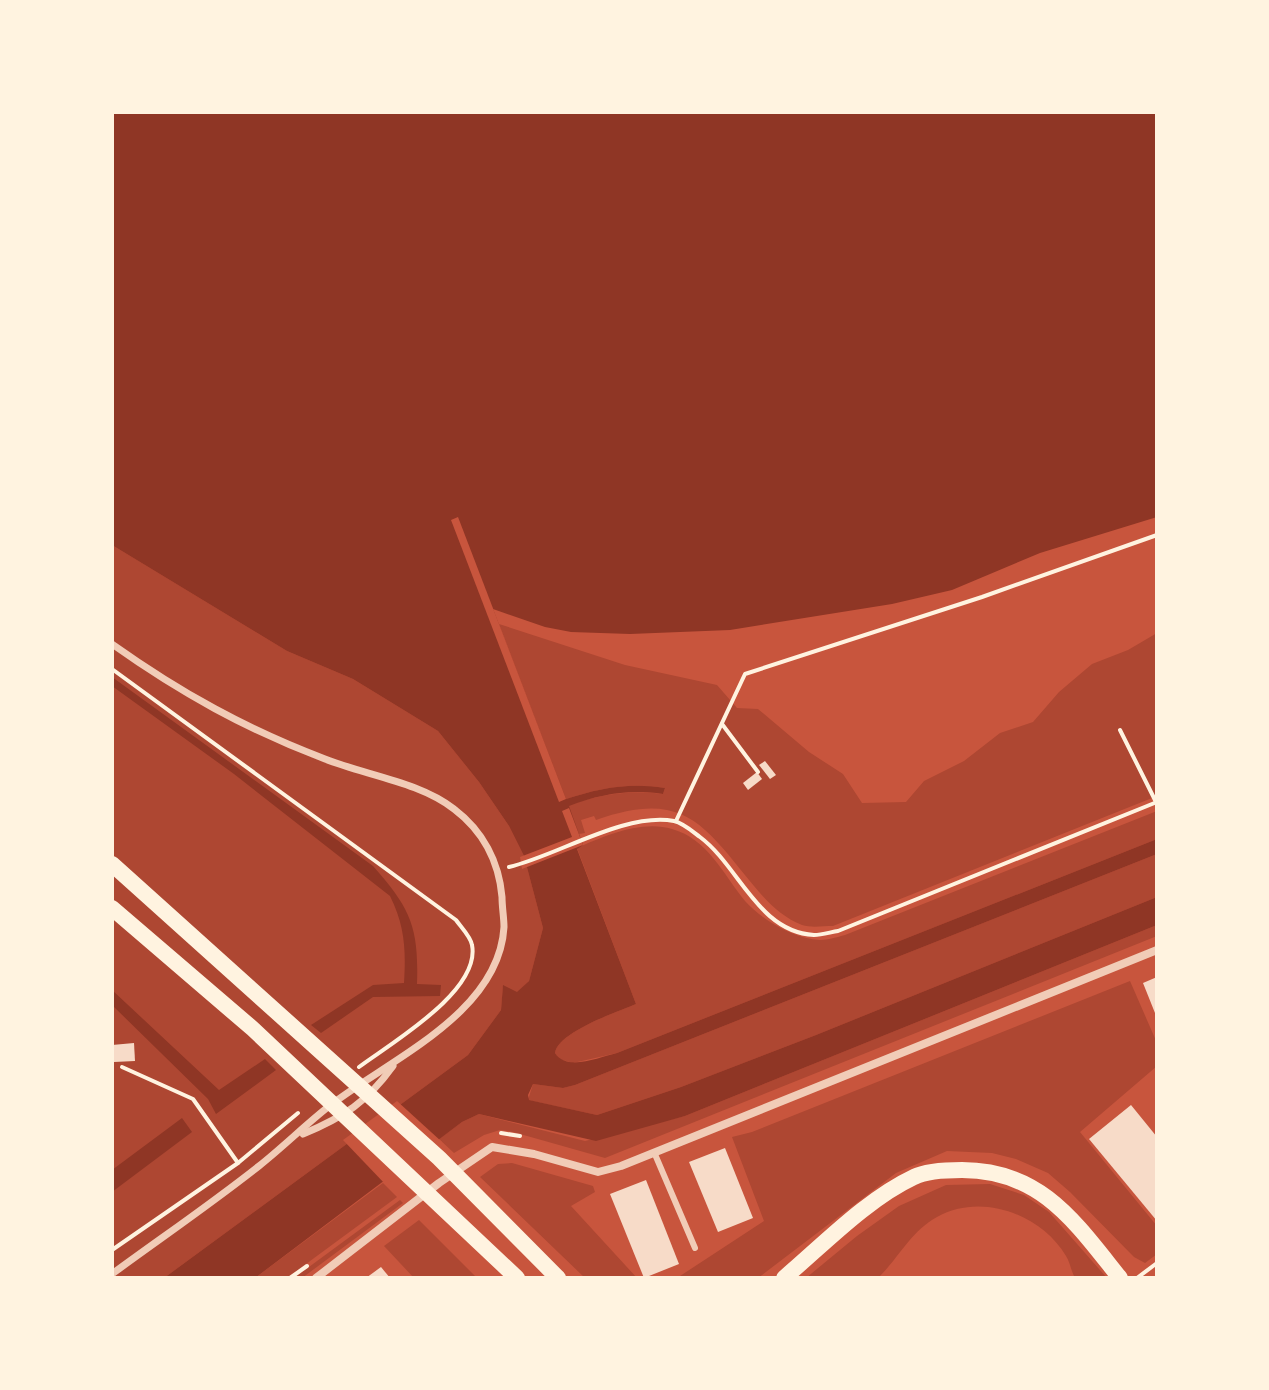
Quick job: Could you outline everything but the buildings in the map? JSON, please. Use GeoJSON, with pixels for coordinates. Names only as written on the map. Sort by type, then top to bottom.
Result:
{"type":"FeatureCollection","features":[{"type":"Feature","properties":{"kind":"main road"},"geometry":{"type":"LineString","coordinates":[[112,864],[439,1158],[558,1278]]}},
{"type":"Feature","properties":{"kind":"main road"},"geometry":{"type":"LineString","coordinates":[[112,908],[253,1029],[517,1278]]}},
{"type":"Feature","properties":{"kind":"main road"},"geometry":{"type":"LineString","coordinates":[[784,1278],[872,1204],[915,1176],[954,1170],[984,1170],[1034,1186],[1065,1212],[1120,1278]]}},
{"type":"Feature","properties":{"kind":"street"},"geometry":{"type":"LineString","coordinates":[[112,644],[158,677],[237,723],[327,760],[415,788],[454,809],[481,838],[498,868],[504,928],[498,955],[487,980],[470,1003],[397,1061],[326,1109],[255,1169],[112,1274]]}},
{"type":"Feature","properties":{"kind":"street"},"geometry":{"type":"LineString","coordinates":[[316,1278],[439,1183],[492,1147],[534,1154],[598,1172],[1157,950]]}},
{"type":"Feature","properties":{"kind":"street"},"geometry":{"type":"LineString","coordinates":[[297,1136],[336,1120],[375,1091],[397,1061]]}},
{"type":"Feature","properties":{"kind":"lane"},"geometry":{"type":"LineString","coordinates":[[654,1152],[695,1248]]}},
{"type":"Feature","properties":{"kind":"path"},"geometry":{"type":"LineString","coordinates":[[676,822],[745,674],[982,597],[1157,535]]}},
{"type":"Feature","properties":{"kind":"path"},"geometry":{"type":"LineString","coordinates":[[112,669],[456,920],[473,943],[472,965],[452,996],[353,1071]]}},
{"type":"Feature","properties":{"kind":"path"},"geometry":{"type":"LineString","coordinates":[[722,724],[758,772]]}},
{"type":"Feature","properties":{"kind":"path"},"geometry":{"type":"LineString","coordinates":[[512,867],[581,840],[647,820],[676,822],[709,844],[752,898],[770,915],[790,928],[814,935],[838,931],[1156,802],[1120,730]]}},
{"type":"Feature","properties":{"kind":"path"},"geometry":{"type":"LineString","coordinates":[[122,1067],[193,1099],[238,1163],[255,1169]]}},
{"type":"Feature","properties":{"kind":"path"},"geometry":{"type":"LineString","coordinates":[[112,1250],[238,1163],[305,1107]]}},
{"type":"Feature","properties":{"kind":"path"},"geometry":{"type":"LineString","coordinates":[[1137,1278],[1157,1263]]}},
{"type":"Feature","properties":{"kind":"shaded area"},"geometry":{"type":"Polygon","coordinates":[[[112,112],[1157,112],[1157,517],[1040,553],[952,590],[892,604],[730,630],[630,634],[571,632],[545,627],[493,609],[566,799],[615,787],[665,788],[663,794],[615,794],[569,806],[583,845],[577,849],[636,1004],[566,1038],[555,1053],[567,1062],[584,1062],[617,1053],[1157,839],[1157,854],[575,1085],[563,1088],[533,1084],[529,1100],[597,1115],[681,1087],[816,1035],[1157,897],[1157,925],[685,1116],[596,1141],[479,1114],[462,1122],[255,1278],[164,1278],[468,1055],[501,1010],[503,985],[517,992],[529,981],[543,928],[524,856],[509,826],[438,731],[353,679],[287,651],[112,545],[112,112]]]}},
{"type":"Feature","properties":{"kind":"shaded area"},"geometry":{"type":"Polygon","coordinates":[[[112,545],[287,651],[353,679],[438,731],[509,826],[524,856],[543,928],[529,981],[517,993],[503,986],[501,1010],[468,1055],[164,1278],[112,1278],[112,545]]]}},
{"type":"Feature","properties":{"kind":"shaded area"},"geometry":{"type":"Polygon","coordinates":[[[499,624],[625,665],[717,685],[737,708],[758,709],[809,752],[843,774],[862,803],[906,802],[924,781],[964,761],[1000,733],[1033,722],[1059,692],[1092,664],[1128,650],[1157,633],[1157,796],[833,926],[802,925],[770,904],[720,845],[689,818],[671,811],[626,811],[596,820],[594,816],[581,820],[585,833],[579,834],[568,805],[615,794],[663,794],[665,788],[615,787],[566,799],[499,624]]]}},
{"type":"Feature","properties":{"kind":"shaded area"},"geometry":{"type":"Polygon","coordinates":[[[112,677],[373,866],[396,894],[410,919],[416,947],[417,984],[441,985],[440,996],[373,997],[321,1033],[311,1025],[373,985],[404,983],[403,938],[390,896],[234,774],[112,686],[112,677]]]}},
{"type":"Feature","properties":{"kind":"shaded area"},"geometry":{"type":"Polygon","coordinates":[[[1157,811],[1157,839],[617,1053],[573,1063],[559,1059],[555,1053],[559,1045],[577,1030],[636,1004],[577,848],[599,839],[648,826],[685,834],[705,849],[745,901],[760,915],[789,932],[823,940],[845,935],[1157,811]]]}},
{"type":"Feature","properties":{"kind":"shaded area"},"geometry":{"type":"Polygon","coordinates":[[[1157,854],[1157,897],[816,1035],[681,1087],[597,1115],[528,1100],[533,1084],[563,1088],[575,1085],[1157,854]]]}},
{"type":"Feature","properties":{"kind":"shaded area"},"geometry":{"type":"Polygon","coordinates":[[[1157,925],[1157,936],[605,1158],[500,1130],[484,1135],[454,1153],[439,1139],[479,1114],[585,1141],[685,1116],[1157,925]]]}},
{"type":"Feature","properties":{"kind":"shaded area"},"geometry":{"type":"Polygon","coordinates":[[[1130,981],[1157,1043],[1157,1066],[1080,1132],[1157,1226],[1157,1254],[1145,1263],[1134,1257],[1048,1173],[1016,1159],[992,1153],[947,1151],[896,1173],[758,1278],[677,1278],[764,1221],[732,1137],[752,1132],[1130,981]]]}},
{"type":"Feature","properties":{"kind":"shaded area"},"geometry":{"type":"Polygon","coordinates":[[[112,990],[219,1090],[265,1059],[276,1070],[216,1114],[208,1099],[112,1005],[112,990]]]}},
{"type":"Feature","properties":{"kind":"shaded area"},"geometry":{"type":"Polygon","coordinates":[[[182,1118],[192,1132],[112,1192],[112,1170],[182,1118]]]}},
{"type":"Feature","properties":{"kind":"shaded area"},"geometry":{"type":"Polygon","coordinates":[[[512,1163],[593,1186],[595,1192],[571,1206],[637,1278],[585,1278],[480,1177],[498,1164],[512,1163]]]}},
{"type":"Feature","properties":{"kind":"shaded area"},"geometry":{"type":"Polygon","coordinates":[[[383,1183],[397,1197],[287,1278],[255,1278],[383,1183]]]}},
{"type":"Feature","properties":{"kind":"shaded area"},"geometry":{"type":"Polygon","coordinates":[[[990,1184],[1024,1195],[1049,1212],[1107,1278],[1075,1278],[1066,1256],[1041,1229],[1009,1211],[972,1207],[954,1210],[928,1223],[912,1237],[878,1278],[806,1278],[899,1206],[946,1185],[990,1184]]]}},
{"type":"Feature","properties":{"kind":"shaded area"},"geometry":{"type":"Polygon","coordinates":[[[400,1200],[403,1203],[302,1278],[294,1278],[400,1200]]]}},
{"type":"Feature","properties":{"kind":"shaded area"},"geometry":{"type":"Polygon","coordinates":[[[419,1220],[477,1278],[414,1278],[384,1246],[419,1220]]]}},
{"type":"Feature","properties":{"kind":"pier"},"geometry":{"type":"Polygon","coordinates":[[[458,517],[566,799],[559,802],[451,520],[458,517]]]}},
{"type":"Feature","properties":{"kind":"pier"},"geometry":{"type":"Polygon","coordinates":[[[569,808],[583,845],[522,869],[520,857],[572,837],[562,811],[569,808]]]}},
{"type":"Feature","properties":{"kind":"pier"},"geometry":{"type":"Polygon","coordinates":[[[397,1101],[442,1142],[386,1185],[343,1140],[397,1101]]]}}]}
